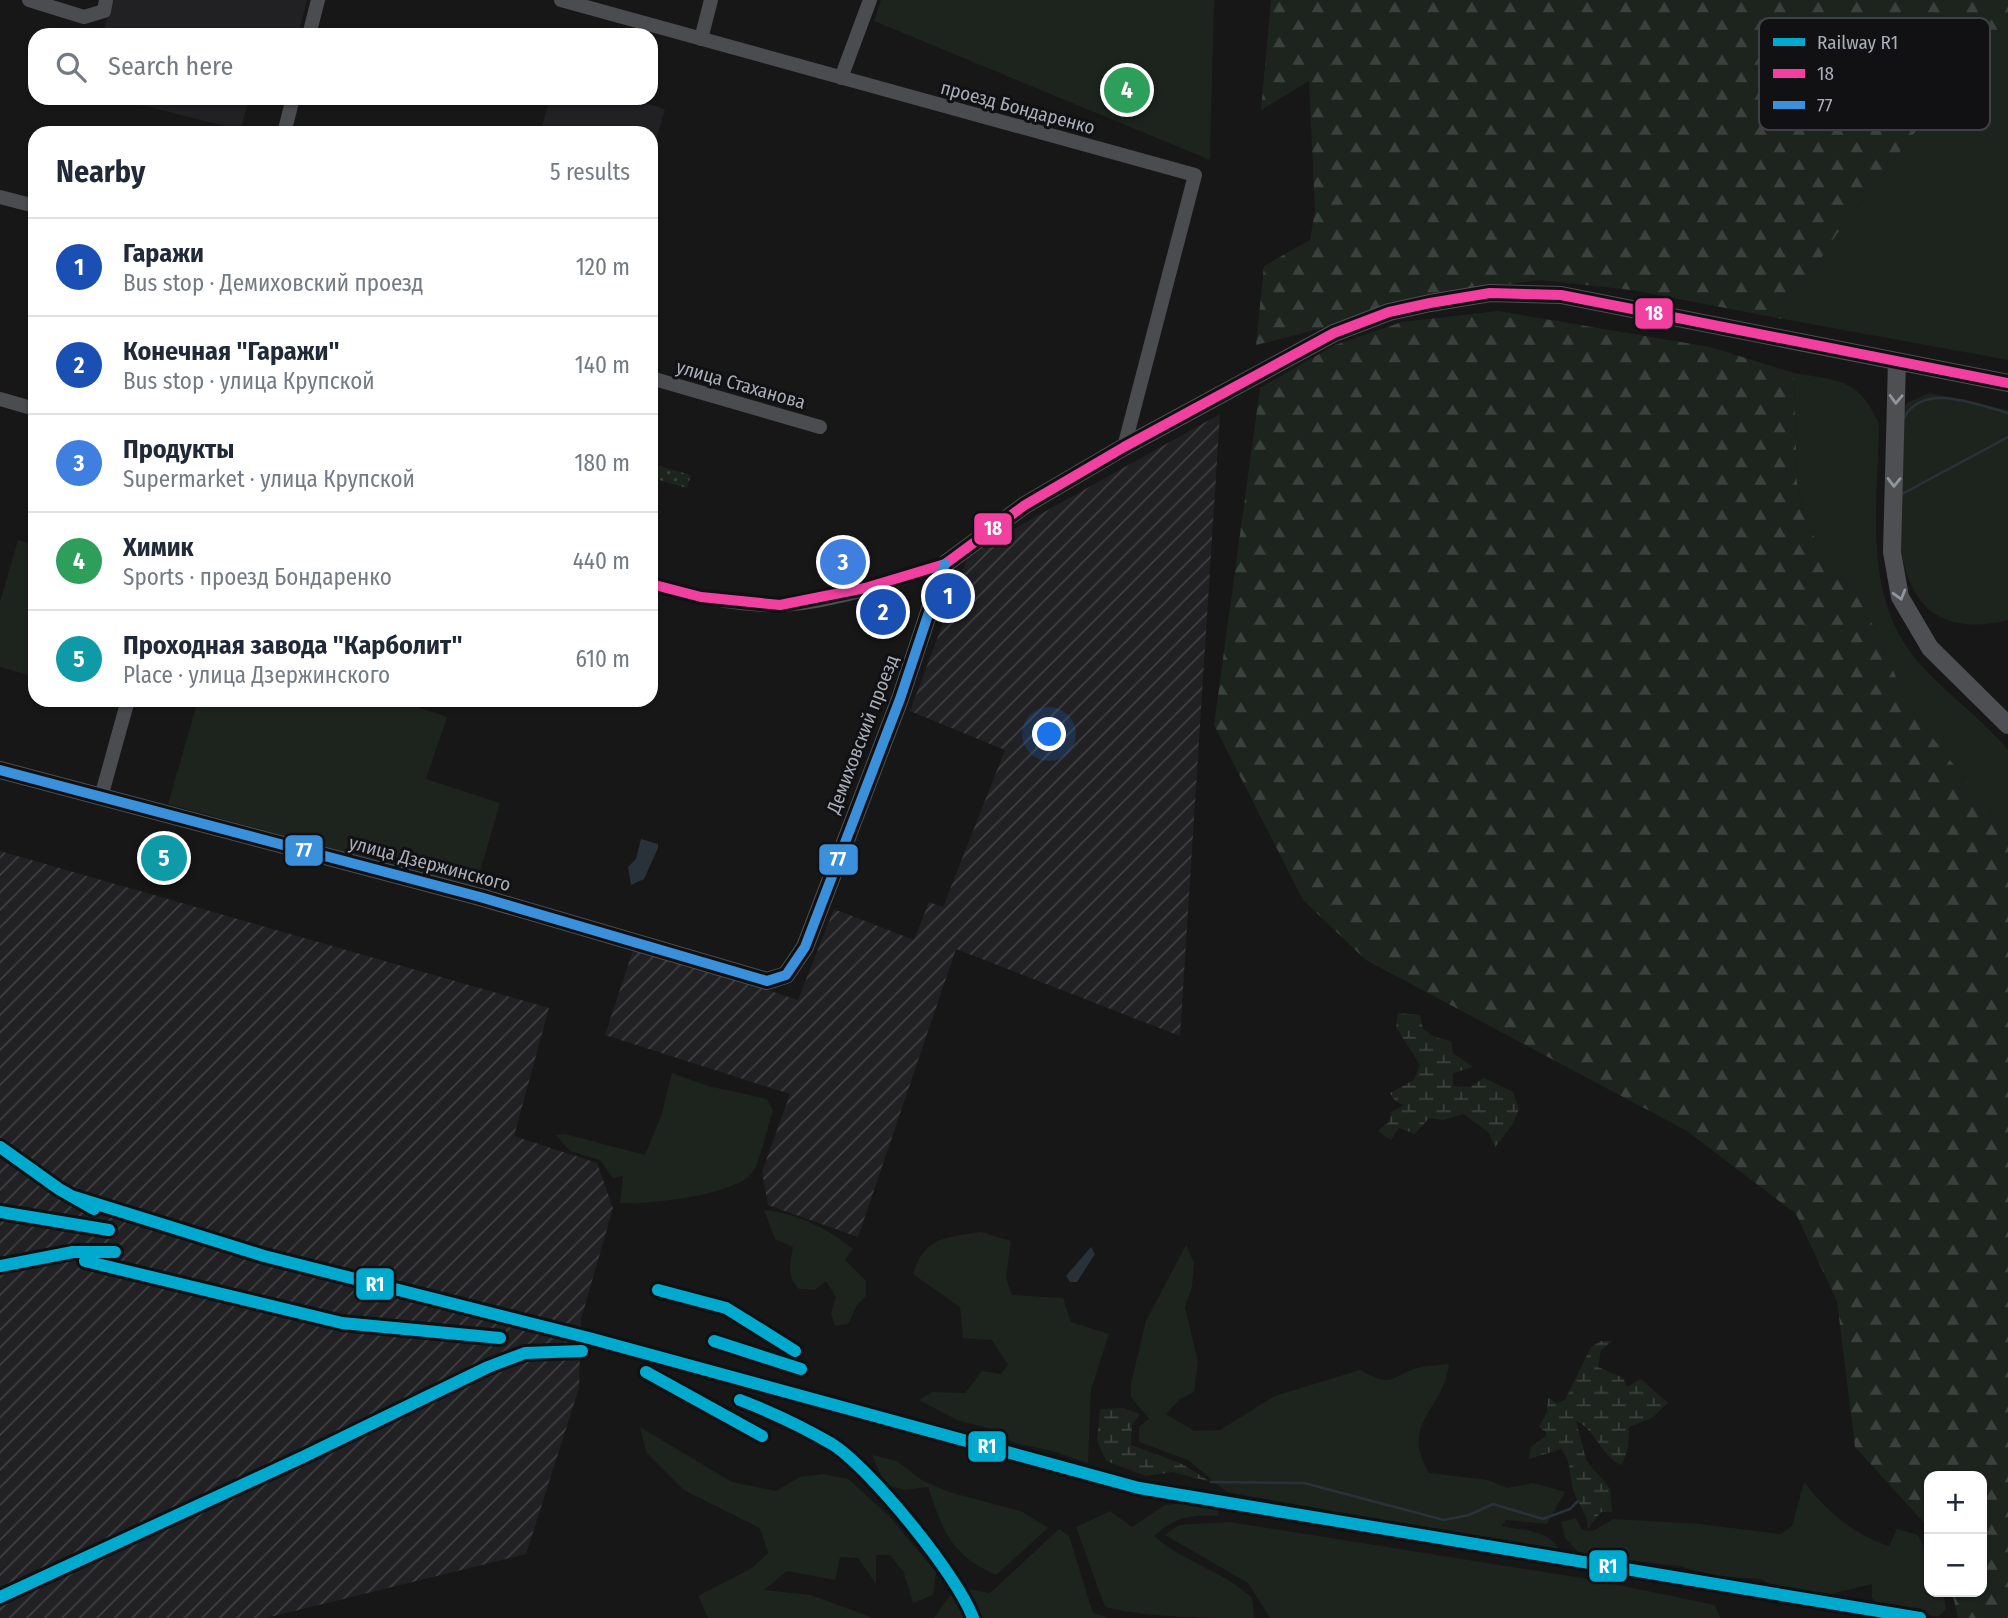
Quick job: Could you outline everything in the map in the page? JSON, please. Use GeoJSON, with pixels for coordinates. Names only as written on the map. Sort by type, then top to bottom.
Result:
{"type":"FeatureCollection","features":[{"type":"Feature","properties":{"kind":"main road"},"geometry":{"type":"LineString","coordinates":[[945,564],[1025,505],[1124,447],[1334,333],[1389,312],[1490,293],[1560,295],[2008,383]]}},
{"type":"Feature","properties":{"kind":"main road"},"geometry":{"type":"LineString","coordinates":[[1897,361],[1892,552],[1900,597],[1930,648],[2008,725]]}},
{"type":"Feature","properties":{"kind":"main road","name":"Демиховский проезд"},"geometry":{"type":"LineString","coordinates":[[767,981],[786,975],[804,947],[900,699],[945,564]]}},
{"type":"Feature","properties":{"kind":"main road","name":"улица Дзержинского"},"geometry":{"type":"LineString","coordinates":[[0,770],[480,897],[767,981]]}},
{"type":"Feature","properties":{"kind":"street"},"geometry":{"type":"LineString","coordinates":[[29,0],[84,18],[104,11],[106,0]]}},
{"type":"Feature","properties":{"kind":"street"},"geometry":{"type":"LineString","coordinates":[[311,28],[318,0]]}},
{"type":"Feature","properties":{"kind":"street","name":"проезд Бондаренко"},"geometry":{"type":"LineString","coordinates":[[561,0],[586,3],[701,39],[1195,175],[1124,447]]}},
{"type":"Feature","properties":{"kind":"street"},"geometry":{"type":"LineString","coordinates":[[701,39],[711,0]]}},
{"type":"Feature","properties":{"kind":"street"},"geometry":{"type":"LineString","coordinates":[[841,78],[870,0]]}},
{"type":"Feature","properties":{"kind":"street"},"geometry":{"type":"LineString","coordinates":[[286,126],[291,105]]}},
{"type":"Feature","properties":{"kind":"street"},"geometry":{"type":"LineString","coordinates":[[0,197],[28,204]]}},
{"type":"Feature","properties":{"kind":"street","name":"улица Стаханова"},"geometry":{"type":"LineString","coordinates":[[658,380],[820,427]]}},
{"type":"Feature","properties":{"kind":"street"},"geometry":{"type":"LineString","coordinates":[[0,399],[28,407]]}},
{"type":"Feature","properties":{"kind":"street"},"geometry":{"type":"LineString","coordinates":[[658,586],[701,597],[780,605],[865,589],[945,564]]}},
{"type":"Feature","properties":{"kind":"street"},"geometry":{"type":"LineString","coordinates":[[101,797],[126,707]]}},
{"type":"Feature","properties":{"kind":"shaded area"},"geometry":{"type":"Polygon","coordinates":[[[111,0],[307,0],[300,28],[105,28],[111,0]]]}},
{"type":"Feature","properties":{"kind":"shaded area"},"geometry":{"type":"Polygon","coordinates":[[[142,105],[247,105],[242,126],[225,126],[142,105]]]}},
{"type":"Feature","properties":{"kind":"shaded area"},"geometry":{"type":"Polygon","coordinates":[[[548,105],[652,105],[665,109],[658,134],[658,126],[542,126],[548,105]]]}},
{"type":"Feature","properties":{"kind":"shaded area"},"geometry":{"type":"Polygon","coordinates":[[[1220,414],[1180,1036],[956,949],[858,1237],[768,1205],[762,1172],[790,1094],[605,1035],[634,947],[798,1000],[834,909],[914,940],[929,902],[943,907],[1005,750],[910,711],[969,554],[1220,414]]]}},
{"type":"Feature","properties":{"kind":"shaded area"},"geometry":{"type":"Polygon","coordinates":[[[641,839],[658,844],[658,848],[644,879],[631,885],[628,867],[636,859],[641,839]]]}},
{"type":"Feature","properties":{"kind":"shaded area"},"geometry":{"type":"Polygon","coordinates":[[[0,851],[549,1008],[514,1136],[597,1163],[613,1208],[581,1319],[579,1388],[526,1554],[266,1618],[0,1618],[0,851]]]}},
{"type":"Feature","properties":{"kind":"shaded area"},"geometry":{"type":"Polygon","coordinates":[[[1091,1247],[1095,1254],[1077,1282],[1070,1282],[1066,1276],[1091,1247]]]}},
{"type":"Feature","properties":{"kind":"green space"},"geometry":{"type":"Polygon","coordinates":[[[881,0],[1214,0],[1210,160],[874,21],[881,0]]]}},
{"type":"Feature","properties":{"kind":"green space"},"geometry":{"type":"Polygon","coordinates":[[[1271,0],[2008,0],[2008,22],[1990,41],[1990,18],[1759,18],[1759,130],[1917,130],[1834,238],[1783,319],[1632,290],[1540,280],[1434,293],[1342,323],[1256,345],[1264,266],[1310,240],[1315,211],[1309,81],[1261,110],[1271,0]]]}},
{"type":"Feature","properties":{"kind":"green space"},"geometry":{"type":"Polygon","coordinates":[[[2008,22],[2008,360],[1783,319],[1834,238],[1917,130],[1990,130],[1990,41],[2008,22]]]}},
{"type":"Feature","properties":{"kind":"green space"},"geometry":{"type":"Polygon","coordinates":[[[1498,311],[1710,347],[1794,373],[1797,482],[1804,517],[1823,554],[1861,599],[1911,710],[1989,810],[2008,844],[2008,1618],[1958,1618],[1953,1597],[1987,1597],[1987,1471],[1924,1471],[1924,1523],[1855,1447],[1837,1301],[1796,1214],[1687,1131],[1366,960],[1303,900],[1214,725],[1260,388],[1335,345],[1402,322],[1498,311]]]}},
{"type":"Feature","properties":{"kind":"green space"},"geometry":{"type":"Polygon","coordinates":[[[1794,373],[1846,384],[1864,398],[1879,424],[1877,550],[1889,610],[1901,638],[1920,664],[2008,750],[2008,844],[1989,810],[1911,710],[1861,599],[1823,554],[1804,517],[1797,482],[1794,373]]]}},
{"type":"Feature","properties":{"kind":"green space"},"geometry":{"type":"Polygon","coordinates":[[[1929,393],[2008,410],[2008,620],[1964,624],[1934,613],[1914,590],[1903,559],[1898,522],[1902,411],[1907,403],[1929,393]]]}},
{"type":"Feature","properties":{"kind":"green space"},"geometry":{"type":"Polygon","coordinates":[[[659,466],[691,475],[687,488],[658,480],[659,466]]]}},
{"type":"Feature","properties":{"kind":"green space"},"geometry":{"type":"Polygon","coordinates":[[[18,540],[28,543],[28,675],[0,667],[0,602],[18,540]]]}},
{"type":"Feature","properties":{"kind":"green space"},"geometry":{"type":"Polygon","coordinates":[[[196,707],[417,707],[447,717],[426,779],[500,803],[475,889],[168,804],[196,707]]]}},
{"type":"Feature","properties":{"kind":"green space"},"geometry":{"type":"Polygon","coordinates":[[[1398,1013],[1420,1015],[1423,1029],[1434,1037],[1451,1041],[1453,1053],[1473,1067],[1453,1073],[1453,1086],[1470,1087],[1484,1078],[1513,1092],[1519,1109],[1513,1124],[1495,1147],[1489,1133],[1464,1114],[1443,1120],[1429,1118],[1415,1134],[1399,1128],[1391,1140],[1378,1131],[1390,1121],[1391,1112],[1404,1105],[1395,1101],[1390,1093],[1414,1080],[1420,1065],[1396,1027],[1398,1013]]]}},
{"type":"Feature","properties":{"kind":"green space"},"geometry":{"type":"Polygon","coordinates":[[[672,1073],[708,1086],[767,1099],[773,1111],[758,1160],[752,1173],[743,1181],[710,1193],[669,1200],[620,1203],[623,1176],[613,1178],[600,1160],[570,1151],[556,1135],[565,1134],[645,1155],[661,1116],[672,1073]]]}},
{"type":"Feature","properties":{"kind":"green space"},"geometry":{"type":"Polygon","coordinates":[[[764,1210],[812,1223],[853,1249],[845,1260],[866,1281],[866,1296],[857,1305],[848,1324],[835,1326],[831,1313],[836,1297],[826,1281],[815,1290],[799,1289],[795,1284],[790,1270],[793,1247],[775,1239],[764,1210]]]}},
{"type":"Feature","properties":{"kind":"green space"},"geometry":{"type":"Polygon","coordinates":[[[981,1232],[1011,1241],[1006,1278],[1012,1295],[1063,1298],[1071,1322],[1109,1334],[1091,1389],[1088,1463],[1015,1443],[987,1428],[957,1420],[919,1400],[932,1392],[965,1393],[982,1371],[1001,1374],[1008,1365],[992,1340],[963,1338],[960,1307],[913,1274],[923,1253],[938,1241],[981,1232]]]}},
{"type":"Feature","properties":{"kind":"green space"},"geometry":{"type":"Polygon","coordinates":[[[1186,1245],[1194,1263],[1192,1287],[1185,1307],[1198,1362],[1194,1392],[1180,1399],[1166,1414],[1194,1431],[1220,1430],[1275,1396],[1360,1370],[1386,1380],[1421,1367],[1449,1364],[1440,1393],[1421,1428],[1421,1456],[1429,1473],[1488,1480],[1507,1488],[1533,1483],[1565,1492],[1547,1524],[1506,1520],[1502,1526],[1543,1535],[1555,1544],[1560,1552],[1227,1492],[1188,1460],[1139,1442],[1139,1427],[1149,1419],[1131,1397],[1131,1383],[1146,1321],[1186,1245]]]}},
{"type":"Feature","properties":{"kind":"green space"},"geometry":{"type":"Polygon","coordinates":[[[1601,1341],[1612,1341],[1601,1350],[1598,1367],[1623,1378],[1627,1387],[1641,1379],[1668,1403],[1652,1418],[1629,1427],[1628,1448],[1622,1465],[1609,1456],[1589,1431],[1576,1421],[1586,1460],[1610,1489],[1612,1512],[1601,1512],[1588,1528],[1586,1517],[1574,1492],[1567,1459],[1561,1449],[1529,1459],[1531,1447],[1546,1436],[1546,1432],[1539,1427],[1547,1412],[1548,1398],[1557,1403],[1565,1400],[1591,1347],[1601,1341]]]}},
{"type":"Feature","properties":{"kind":"green space"},"geometry":{"type":"Polygon","coordinates":[[[1123,1408],[1140,1414],[1132,1425],[1131,1445],[1182,1464],[1211,1482],[1173,1472],[1146,1476],[1106,1461],[1097,1440],[1100,1409],[1123,1408]]]}},
{"type":"Feature","properties":{"kind":"green space"},"geometry":{"type":"Polygon","coordinates":[[[640,1427],[732,1482],[776,1491],[800,1477],[824,1474],[848,1479],[889,1516],[936,1572],[933,1595],[913,1603],[904,1573],[890,1555],[876,1555],[876,1584],[858,1558],[840,1557],[835,1580],[787,1571],[764,1590],[811,1595],[873,1618],[708,1618],[698,1596],[752,1568],[768,1553],[760,1528],[684,1490],[646,1452],[640,1427]]]}},
{"type":"Feature","properties":{"kind":"green space"},"geometry":{"type":"Polygon","coordinates":[[[872,1455],[897,1461],[923,1481],[952,1493],[1021,1511],[1048,1528],[996,1575],[958,1550],[944,1530],[928,1487],[904,1490],[885,1484],[872,1455]]]}},
{"type":"Feature","properties":{"kind":"green space"},"geometry":{"type":"Polygon","coordinates":[[[1804,1482],[1842,1521],[1863,1535],[1889,1546],[1897,1529],[1918,1535],[1924,1546],[1924,1597],[1944,1597],[1946,1609],[1938,1617],[1877,1604],[1872,1598],[1872,1584],[1826,1595],[1777,1588],[1761,1579],[1717,1576],[1679,1566],[1581,1555],[1565,1538],[1561,1522],[1576,1518],[1582,1530],[1593,1531],[1613,1519],[1700,1524],[1781,1534],[1792,1526],[1804,1482]]]}},
{"type":"Feature","properties":{"kind":"green space"},"geometry":{"type":"Polygon","coordinates":[[[1193,1502],[1219,1509],[1218,1516],[1183,1518],[1154,1536],[1252,1598],[1254,1618],[1159,1615],[1105,1607],[1076,1527],[1110,1511],[1132,1527],[1165,1505],[1193,1502]]]}},
{"type":"Feature","properties":{"kind":"green space"},"geometry":{"type":"Polygon","coordinates":[[[1230,1522],[1594,1580],[1715,1605],[1720,1618],[1270,1618],[1248,1583],[1165,1535],[1179,1525],[1230,1522]]]}},
{"type":"Feature","properties":{"kind":"green space"},"geometry":{"type":"Polygon","coordinates":[[[1059,1529],[1069,1536],[1093,1613],[1109,1618],[934,1618],[956,1587],[990,1593],[1059,1529]]]}},
{"type":"Feature","properties":{"kind":"waterway"},"geometry":{"type":"LineString","coordinates":[[1904,418],[1913,407],[1924,400],[1937,398],[1966,401],[2008,413]]}},
{"type":"Feature","properties":{"kind":"waterway"},"geometry":{"type":"LineString","coordinates":[[1902,494],[2008,437]]}},
{"type":"Feature","properties":{"kind":"waterway"},"geometry":{"type":"LineString","coordinates":[[1211,1482],[1304,1483],[1444,1520],[1469,1515],[1493,1504],[1543,1519],[1570,1509],[1578,1501]]}},
{"type":"Feature","properties":{"kind":"rail line","name":"R1"},"geometry":{"type":"LineString","coordinates":[[0,1147],[59,1189],[94,1209]]}},
{"type":"Feature","properties":{"kind":"rail line","name":"R1"},"geometry":{"type":"LineString","coordinates":[[71,1196],[264,1256],[589,1338],[1139,1488],[1920,1618]]}},
{"type":"Feature","properties":{"kind":"rail line","name":"R1"},"geometry":{"type":"LineString","coordinates":[[0,1212],[109,1230]]}},
{"type":"Feature","properties":{"kind":"rail line","name":"R1"},"geometry":{"type":"LineString","coordinates":[[0,1266],[73,1252],[115,1252]]}},
{"type":"Feature","properties":{"kind":"rail line","name":"R1"},"geometry":{"type":"LineString","coordinates":[[85,1261],[342,1323],[500,1338]]}},
{"type":"Feature","properties":{"kind":"rail line","name":"R1"},"geometry":{"type":"LineString","coordinates":[[658,1290],[726,1308],[795,1351]]}},
{"type":"Feature","properties":{"kind":"rail line","name":"R1"},"geometry":{"type":"LineString","coordinates":[[714,1341],[801,1369]]}},
{"type":"Feature","properties":{"kind":"rail line","name":"R1"},"geometry":{"type":"LineString","coordinates":[[0,1597],[305,1456],[488,1367],[525,1353],[582,1351]]}},
{"type":"Feature","properties":{"kind":"rail line","name":"R1"},"geometry":{"type":"LineString","coordinates":[[646,1372],[762,1436]]}},
{"type":"Feature","properties":{"kind":"rail line","name":"R1"},"geometry":{"type":"LineString","coordinates":[[740,1400],[832,1444],[868,1475],[932,1551],[950,1576],[973,1618]]}},
{"type":"Feature","properties":{"kind":"transit line","name":"18"},"geometry":{"type":"LineString","coordinates":[[658,586],[701,597],[780,605],[865,588],[945,564],[1025,505],[1124,447],[1334,333],[1389,312],[1490,293],[1561,295],[2008,383]]}},
{"type":"Feature","properties":{"kind":"transit line","name":"77"},"geometry":{"type":"LineString","coordinates":[[0,770],[480,897],[767,981],[786,975],[805,947],[900,699],[945,564]]}},
{"type":"Feature","properties":{"kind":"place","name":"Химик"},"geometry":{"type":"Point","coordinates":[1127,90]}},
{"type":"Feature","properties":{"kind":"place","name":"Продукты"},"geometry":{"type":"Point","coordinates":[843,562]}},
{"type":"Feature","properties":{"kind":"place","name":"Гаражи"},"geometry":{"type":"Point","coordinates":[948,596]}},
{"type":"Feature","properties":{"kind":"place","name":"Конечная \"Гаражи\""},"geometry":{"type":"Point","coordinates":[883,612]}},
{"type":"Feature","properties":{"kind":"place","name":"Проходная завода \"Карболит\""},"geometry":{"type":"Point","coordinates":[164,858]}}]}
